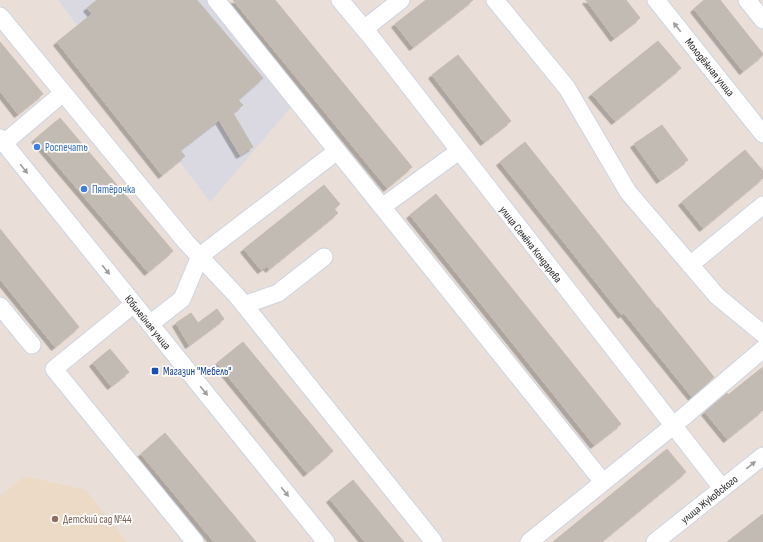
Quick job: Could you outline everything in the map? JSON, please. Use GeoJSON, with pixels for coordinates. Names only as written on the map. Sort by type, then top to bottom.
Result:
{"type":"FeatureCollection","features":[{"type":"Feature","properties":{"kind":"street"},"geometry":{"type":"LineString","coordinates":[[216,0],[603,482]]}},
{"type":"Feature","properties":{"kind":"street","name":"улица Семёна Кондарева"},"geometry":{"type":"LineString","coordinates":[[340,0],[722,488]]}},
{"type":"Feature","properties":{"kind":"street"},"geometry":{"type":"LineString","coordinates":[[364,29],[401,0]]}},
{"type":"Feature","properties":{"kind":"street"},"geometry":{"type":"LineString","coordinates":[[495,0],[567,88],[628,192],[717,296],[763,334]]}},
{"type":"Feature","properties":{"kind":"street","name":"Молодёжная улица"},"geometry":{"type":"LineString","coordinates":[[656,0],[763,134]]}},
{"type":"Feature","properties":{"kind":"street"},"geometry":{"type":"LineString","coordinates":[[754,3],[763,20]]}},
{"type":"Feature","properties":{"kind":"street"},"geometry":{"type":"LineString","coordinates":[[0,16],[186,242],[237,296],[434,542]]}},
{"type":"Feature","properties":{"kind":"street"},"geometry":{"type":"LineString","coordinates":[[2,140],[63,93]]}},
{"type":"Feature","properties":{"kind":"street","name":"Юбилейная улица"},"geometry":{"type":"LineString","coordinates":[[2,140],[326,542]]}},
{"type":"Feature","properties":{"kind":"street"},"geometry":{"type":"LineString","coordinates":[[150,324],[182,298],[200,256],[337,151]]}},
{"type":"Feature","properties":{"kind":"street"},"geometry":{"type":"LineString","coordinates":[[382,207],[459,151]]}},
{"type":"Feature","properties":{"kind":"street"},"geometry":{"type":"LineString","coordinates":[[690,265],[763,205]]}},
{"type":"Feature","properties":{"kind":"street"},"geometry":{"type":"LineString","coordinates":[[244,305],[278,293],[324,257]]}},
{"type":"Feature","properties":{"kind":"street"},"geometry":{"type":"LineString","coordinates":[[134,304],[54,369],[195,542]]}},
{"type":"Feature","properties":{"kind":"street"},"geometry":{"type":"LineString","coordinates":[[0,306],[32,345]]}},
{"type":"Feature","properties":{"kind":"street"},"geometry":{"type":"LineString","coordinates":[[529,542],[673,426],[763,349]]}},
{"type":"Feature","properties":{"kind":"street","name":"улица Жуковского"},"geometry":{"type":"LineString","coordinates":[[655,542],[763,456]]}},
{"type":"Feature","properties":{"kind":"shaded area"},"geometry":{"type":"Polygon","coordinates":[[[58,0],[209,0],[292,106],[210,202],[58,0]]]}},
{"type":"Feature","properties":{"kind":"shaded area","name":"Детский сад №44"},"geometry":{"type":"Polygon","coordinates":[[[25,476],[86,490],[127,542],[0,542],[0,496],[25,476]]]}},
{"type":"Feature","properties":{"kind":"building"},"geometry":{"type":"Polygon","coordinates":[[[97,0],[197,0],[263,78],[238,100],[243,105],[233,113],[253,147],[240,155],[219,120],[180,150],[185,156],[162,175],[57,42],[92,14],[87,8],[97,0]]]}},
{"type":"Feature","properties":{"kind":"building"},"geometry":{"type":"Polygon","coordinates":[[[233,0],[275,0],[412,167],[387,188],[233,0]]]}},
{"type":"Feature","properties":{"kind":"building"},"geometry":{"type":"Polygon","coordinates":[[[426,0],[473,0],[413,47],[395,24],[426,0]]]}},
{"type":"Feature","properties":{"kind":"building"},"geometry":{"type":"Polygon","coordinates":[[[586,0],[626,0],[640,18],[614,38],[586,0]]]}},
{"type":"Feature","properties":{"kind":"building"},"geometry":{"type":"Polygon","coordinates":[[[704,0],[720,0],[763,54],[743,71],[694,9],[704,0]]]}},
{"type":"Feature","properties":{"kind":"building"},"geometry":{"type":"Polygon","coordinates":[[[658,41],[681,68],[615,121],[592,94],[658,41]]]}},
{"type":"Feature","properties":{"kind":"building"},"geometry":{"type":"Polygon","coordinates":[[[0,42],[43,94],[18,114],[0,91],[0,42]]]}},
{"type":"Feature","properties":{"kind":"building"},"geometry":{"type":"Polygon","coordinates":[[[458,55],[511,121],[484,142],[432,75],[458,55]]]}},
{"type":"Feature","properties":{"kind":"building"},"geometry":{"type":"Polygon","coordinates":[[[60,118],[173,251],[148,272],[35,139],[60,118]]]}},
{"type":"Feature","properties":{"kind":"building"},"geometry":{"type":"Polygon","coordinates":[[[662,125],[688,160],[660,180],[634,144],[662,125]]]}},
{"type":"Feature","properties":{"kind":"building"},"geometry":{"type":"Polygon","coordinates":[[[525,142],[714,377],[692,397],[624,313],[622,315],[500,162],[525,142]]]}},
{"type":"Feature","properties":{"kind":"building"},"geometry":{"type":"Polygon","coordinates":[[[745,150],[763,171],[763,178],[703,228],[682,202],[745,150]]]}},
{"type":"Feature","properties":{"kind":"building"},"geometry":{"type":"Polygon","coordinates":[[[324,185],[340,204],[334,209],[338,213],[269,269],[267,266],[261,270],[244,249],[324,185]]]}},
{"type":"Feature","properties":{"kind":"building"},"geometry":{"type":"Polygon","coordinates":[[[436,194],[621,424],[594,445],[410,215],[436,194]]]}},
{"type":"Feature","properties":{"kind":"building"},"geometry":{"type":"Polygon","coordinates":[[[0,229],[79,327],[55,347],[0,279],[0,229]]]}},
{"type":"Feature","properties":{"kind":"building"},"geometry":{"type":"Polygon","coordinates":[[[217,309],[224,319],[189,345],[176,323],[191,313],[198,323],[217,309]]]}},
{"type":"Feature","properties":{"kind":"building"},"geometry":{"type":"Polygon","coordinates":[[[243,342],[333,451],[307,473],[217,363],[243,342]]]}},
{"type":"Feature","properties":{"kind":"building"},"geometry":{"type":"Polygon","coordinates":[[[110,349],[129,372],[111,386],[93,363],[110,349]]]}},
{"type":"Feature","properties":{"kind":"building"},"geometry":{"type":"Polygon","coordinates":[[[763,367],[763,410],[727,439],[705,412],[727,393],[728,395],[763,367]]]}},
{"type":"Feature","properties":{"kind":"building"},"geometry":{"type":"Polygon","coordinates":[[[165,433],[256,542],[214,542],[141,454],[165,433]]]}},
{"type":"Feature","properties":{"kind":"building"},"geometry":{"type":"Polygon","coordinates":[[[667,449],[686,472],[601,542],[553,542],[667,449]]]}},
{"type":"Feature","properties":{"kind":"building"},"geometry":{"type":"Polygon","coordinates":[[[353,480],[404,542],[365,542],[330,499],[353,480]]]}},
{"type":"Feature","properties":{"kind":"building"},"geometry":{"type":"Polygon","coordinates":[[[763,514],[763,542],[727,542],[763,514]]]}},
{"type":"Feature","properties":{"kind":"place","name":"Роспечать"},"geometry":{"type":"Point","coordinates":[37,147]}},
{"type":"Feature","properties":{"kind":"place","name":"Пятёрочка"},"geometry":{"type":"Point","coordinates":[84,189]}},
{"type":"Feature","properties":{"kind":"place","name":"Магазин \"Мебель\""},"geometry":{"type":"Point","coordinates":[155,371]}},
{"type":"Feature","properties":{"kind":"place","name":"Детский сад №44"},"geometry":{"type":"Point","coordinates":[55,519]}}]}
